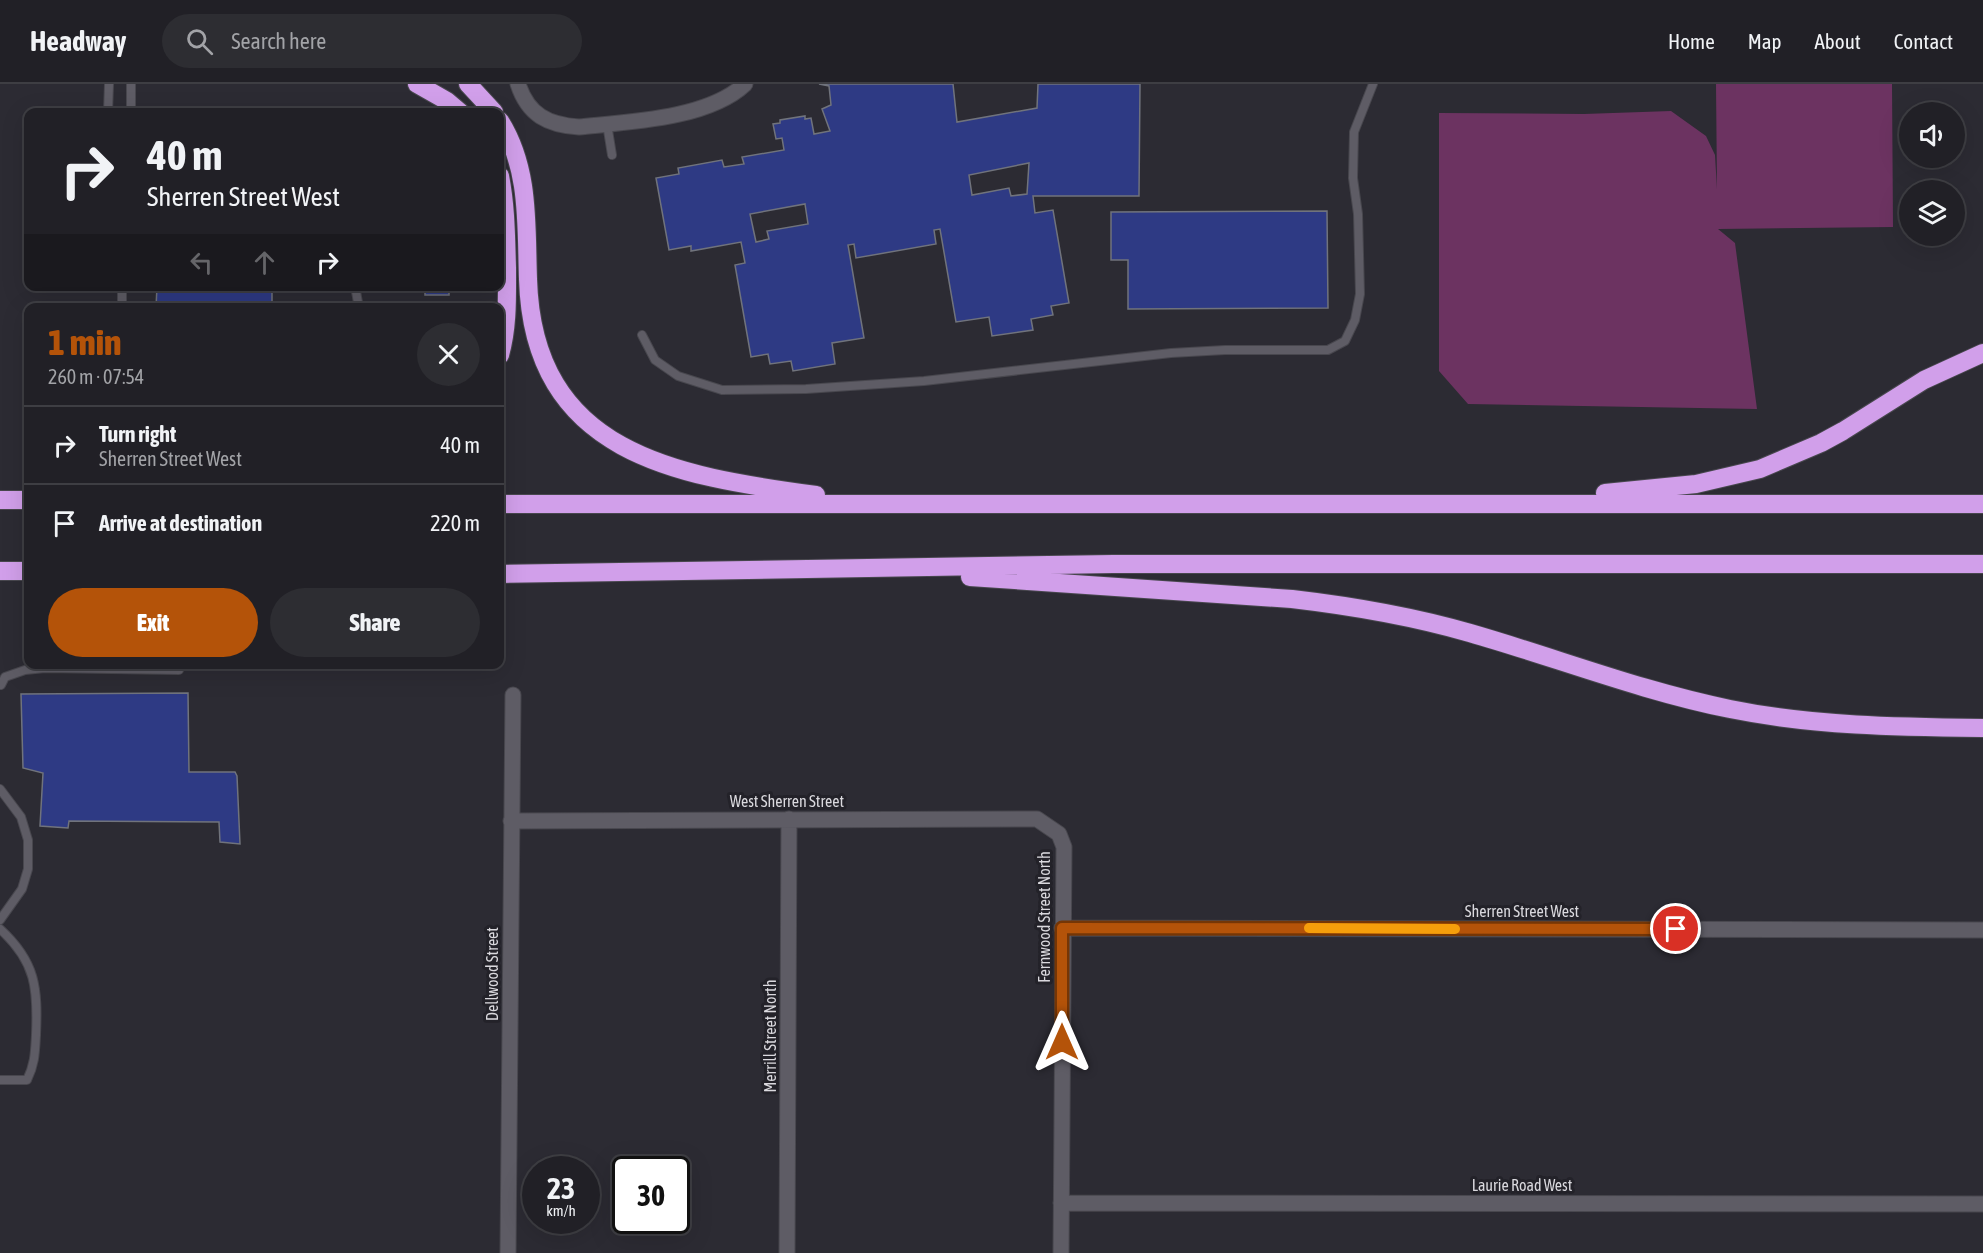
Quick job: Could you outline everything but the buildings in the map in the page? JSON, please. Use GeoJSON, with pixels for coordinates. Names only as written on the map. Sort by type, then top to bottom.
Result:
{"type":"FeatureCollection","features":[{"type":"Feature","properties":{"kind":"highway"},"geometry":{"type":"LineString","coordinates":[[417,84],[455,108]]}},
{"type":"Feature","properties":{"kind":"highway"},"geometry":{"type":"LineString","coordinates":[[468,84],[490,108]]}},
{"type":"Feature","properties":{"kind":"highway"},"geometry":{"type":"LineString","coordinates":[[504,128],[522,176],[526,209],[530,315],[536,341],[554,381],[575,410],[594,429],[640,457],[667,467],[717,479],[890,505]]}},
{"type":"Feature","properties":{"kind":"highway"},"geometry":{"type":"LineString","coordinates":[[504,198],[507,308],[504,342]]}},
{"type":"Feature","properties":{"kind":"highway"},"geometry":{"type":"LineString","coordinates":[[1504,503],[1696,484],[1760,469],[1821,443],[1924,380],[1983,353]]}},
{"type":"Feature","properties":{"kind":"highway"},"geometry":{"type":"LineString","coordinates":[[0,500],[24,500]]}},
{"type":"Feature","properties":{"kind":"highway"},"geometry":{"type":"LineString","coordinates":[[504,504],[1983,504]]}},
{"type":"Feature","properties":{"kind":"highway"},"geometry":{"type":"LineString","coordinates":[[504,574],[1113,564],[1983,564]]}},
{"type":"Feature","properties":{"kind":"highway"},"geometry":{"type":"LineString","coordinates":[[864,569],[1292,599],[1340,605],[1400,615],[1469,633],[1611,677],[1730,709],[1825,722],[1907,728],[1983,728]]}},
{"type":"Feature","properties":{"kind":"highway"},"geometry":{"type":"LineString","coordinates":[[0,571],[24,571]]}},
{"type":"Feature","properties":{"kind":"street"},"geometry":{"type":"LineString","coordinates":[[518,84],[529,106],[549,121],[563,126],[607,124],[687,112],[714,104],[745,84]]}},
{"type":"Feature","properties":{"kind":"street","name":"Dellwood Street"},"geometry":{"type":"LineString","coordinates":[[508,1253],[513,695]]}},
{"type":"Feature","properties":{"kind":"street","name":"Merrill Street North"},"geometry":{"type":"LineString","coordinates":[[787,1253],[789,819]]}},
{"type":"Feature","properties":{"kind":"street","name":"West Sherren Street"},"geometry":{"type":"LineString","coordinates":[[511,821],[1037,819],[1059,834]]}},
{"type":"Feature","properties":{"kind":"street","name":"Fernwood Street North"},"geometry":{"type":"LineString","coordinates":[[1059,834],[1064,847],[1061,1253]]}},
{"type":"Feature","properties":{"kind":"street","name":"Sherren Street West"},"geometry":{"type":"LineString","coordinates":[[1062,928],[1983,930]]}},
{"type":"Feature","properties":{"kind":"street","name":"Laurie Road West"},"geometry":{"type":"LineString","coordinates":[[1062,1203],[1983,1204]]}},
{"type":"Feature","properties":{"kind":"lane"},"geometry":{"type":"LineString","coordinates":[[108,108],[109,84]]}},
{"type":"Feature","properties":{"kind":"lane"},"geometry":{"type":"LineString","coordinates":[[131,84],[131,108]]}},
{"type":"Feature","properties":{"kind":"lane"},"geometry":{"type":"LineString","coordinates":[[642,335],[655,360],[678,376],[722,390],[806,389],[924,381],[1171,353],[1225,350],[1328,350],[1345,341],[1355,320],[1360,294],[1358,214],[1353,178],[1354,132],[1373,84]]}},
{"type":"Feature","properties":{"kind":"lane"},"geometry":{"type":"LineString","coordinates":[[607,124],[612,156]]}},
{"type":"Feature","properties":{"kind":"lane"},"geometry":{"type":"LineString","coordinates":[[1,685],[5,677],[35,669]]}},
{"type":"Feature","properties":{"kind":"lane"},"geometry":{"type":"LineString","coordinates":[[112,669],[179,670]]}},
{"type":"Feature","properties":{"kind":"lane"},"geometry":{"type":"LineString","coordinates":[[0,789],[21,817],[28,840],[28,869],[22,889],[0,920]]}},
{"type":"Feature","properties":{"kind":"lane"},"geometry":{"type":"LineString","coordinates":[[0,929],[11,940],[30,968],[38,1000],[34,1067],[27,1080],[0,1080]]}},
{"type":"Feature","properties":{"kind":"shaded area"},"geometry":{"type":"Polygon","coordinates":[[[1716,84],[1892,84],[1893,227],[1718,229],[1735,243],[1757,409],[1468,404],[1439,371],[1439,113],[1584,114],[1671,111],[1706,136],[1715,155],[1717,189],[1716,84]]]}},
{"type":"Feature","properties":{"kind":"slow traffic"},"geometry":{"type":"LineString","coordinates":[[1309,928],[1455,929]]}},
{"type":"Feature","properties":{"kind":"route"},"geometry":{"type":"LineString","coordinates":[[1062,1042],[1062,928],[1676,929]]}}]}
